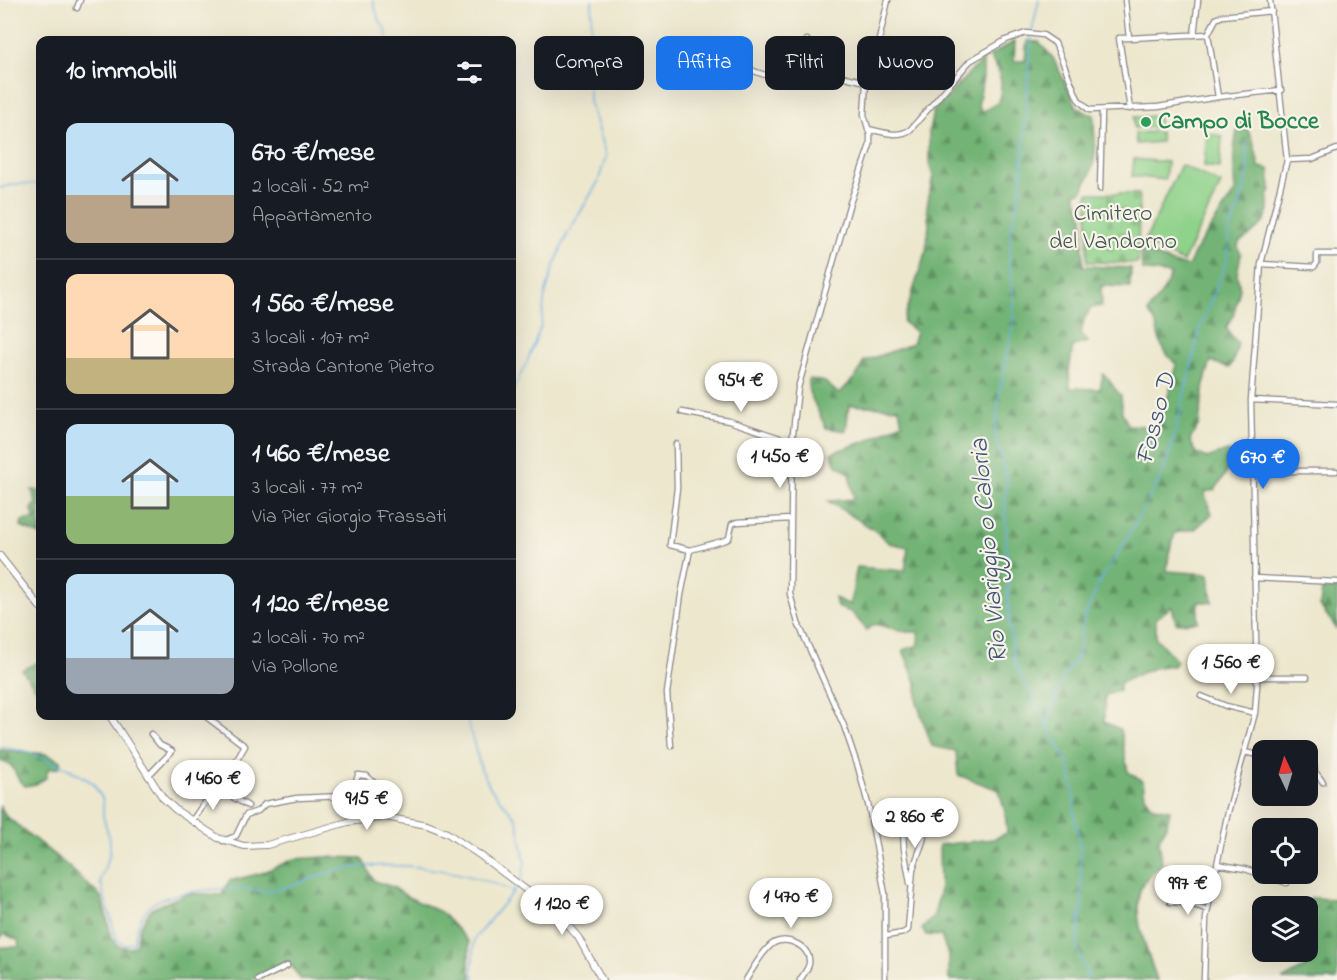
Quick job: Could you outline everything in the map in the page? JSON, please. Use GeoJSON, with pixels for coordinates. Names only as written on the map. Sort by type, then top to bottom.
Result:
{"type":"FeatureCollection","features":[{"type":"Feature","properties":{"kind":"street"},"geometry":{"type":"LineString","coordinates":[[77,8],[80,0]]}},
{"type":"Feature","properties":{"kind":"street"},"geometry":{"type":"LineString","coordinates":[[880,36],[888,0]]}},
{"type":"Feature","properties":{"kind":"street"},"geometry":{"type":"LineString","coordinates":[[1125,0],[1129,38]]}},
{"type":"Feature","properties":{"kind":"street"},"geometry":{"type":"LineString","coordinates":[[1194,35],[1198,0]]}},
{"type":"Feature","properties":{"kind":"street"},"geometry":{"type":"LineString","coordinates":[[1204,980],[1208,910],[1227,816],[1255,712],[1257,677],[1251,400],[1261,264],[1287,160],[1270,0]]}},
{"type":"Feature","properties":{"kind":"street"},"geometry":{"type":"LineString","coordinates":[[1218,97],[1208,34],[1216,19],[1222,16],[1272,11]]}},
{"type":"Feature","properties":{"kind":"street"},"geometry":{"type":"LineString","coordinates":[[868,129],[896,135],[910,130],[970,61],[1006,39],[1026,33],[1038,34],[1055,43],[1078,99],[1089,110],[1158,107],[1281,90]]}},
{"type":"Feature","properties":{"kind":"street"},"geometry":{"type":"LineString","coordinates":[[1130,109],[1119,38],[1208,34]]}},
{"type":"Feature","properties":{"kind":"street"},"geometry":{"type":"LineString","coordinates":[[866,90],[864,115],[870,145],[849,206],[798,388],[792,442],[790,594],[798,623],[844,726],[858,766],[878,851],[885,894],[885,980]]}},
{"type":"Feature","properties":{"kind":"street"},"geometry":{"type":"LineString","coordinates":[[1100,189],[1102,111]]}},
{"type":"Feature","properties":{"kind":"street"},"geometry":{"type":"LineString","coordinates":[[1287,160],[1312,159],[1337,149]]}},
{"type":"Feature","properties":{"kind":"street"},"geometry":{"type":"LineString","coordinates":[[1261,264],[1314,267],[1317,263],[1317,254],[1337,254]]}},
{"type":"Feature","properties":{"kind":"street"},"geometry":{"type":"LineString","coordinates":[[1251,400],[1337,404]]}},
{"type":"Feature","properties":{"kind":"street"},"geometry":{"type":"LineString","coordinates":[[682,412],[729,421],[792,442]]}},
{"type":"Feature","properties":{"kind":"street"},"geometry":{"type":"LineString","coordinates":[[676,444],[677,488],[670,546],[690,550],[726,540],[729,538],[732,524],[737,522],[791,519]]}},
{"type":"Feature","properties":{"kind":"street"},"geometry":{"type":"LineString","coordinates":[[1252,467],[1282,471],[1336,471]]}},
{"type":"Feature","properties":{"kind":"street"},"geometry":{"type":"LineString","coordinates":[[671,746],[667,693],[690,550]]}},
{"type":"Feature","properties":{"kind":"street"},"geometry":{"type":"LineString","coordinates":[[0,556],[36,602]]}},
{"type":"Feature","properties":{"kind":"street"},"geometry":{"type":"LineString","coordinates":[[1254,578],[1337,582]]}},
{"type":"Feature","properties":{"kind":"street"},"geometry":{"type":"LineString","coordinates":[[1257,677],[1307,677]]}},
{"type":"Feature","properties":{"kind":"street"},"geometry":{"type":"LineString","coordinates":[[1201,696],[1255,712]]}},
{"type":"Feature","properties":{"kind":"street"},"geometry":{"type":"LineString","coordinates":[[113,720],[163,798],[192,821],[221,839],[244,846],[267,845],[348,822],[385,817],[406,820],[447,833],[525,889],[570,926],[602,980]]}},
{"type":"Feature","properties":{"kind":"street"},"geometry":{"type":"LineString","coordinates":[[192,821],[231,770],[245,746],[210,720]]}},
{"type":"Feature","properties":{"kind":"street"},"geometry":{"type":"LineString","coordinates":[[148,776],[172,752],[160,745],[151,734]]}},
{"type":"Feature","properties":{"kind":"street"},"geometry":{"type":"LineString","coordinates":[[1245,752],[1252,754]]}},
{"type":"Feature","properties":{"kind":"street"},"geometry":{"type":"LineString","coordinates":[[221,839],[236,837],[246,815],[258,811],[265,804],[297,798],[344,796],[354,788],[358,775],[367,776],[374,783],[367,819]]}},
{"type":"Feature","properties":{"kind":"street"},"geometry":{"type":"LineString","coordinates":[[1318,775],[1323,782]]}},
{"type":"Feature","properties":{"kind":"street"},"geometry":{"type":"LineString","coordinates":[[217,788],[248,806]]}},
{"type":"Feature","properties":{"kind":"street"},"geometry":{"type":"LineString","coordinates":[[886,936],[908,930],[910,884],[930,807]]}},
{"type":"Feature","properties":{"kind":"street"},"geometry":{"type":"LineString","coordinates":[[902,816],[904,849],[910,884]]}},
{"type":"Feature","properties":{"kind":"street"},"geometry":{"type":"LineString","coordinates":[[1217,864],[1252,871]]}},
{"type":"Feature","properties":{"kind":"street"},"geometry":{"type":"LineString","coordinates":[[1170,903],[1188,903],[1208,910]]}},
{"type":"Feature","properties":{"kind":"street"},"geometry":{"type":"LineString","coordinates":[[746,980],[771,944],[779,940],[787,940],[804,948],[809,958],[809,965],[800,980]]}},
{"type":"Feature","properties":{"kind":"street"},"geometry":{"type":"LineString","coordinates":[[258,980],[286,966]]}},
{"type":"Feature","properties":{"kind":"green space"},"geometry":{"type":"Polygon","coordinates":[[[1015,41],[1014,61],[1025,61],[1027,41],[1039,42],[1053,58],[1077,107],[1094,115],[1093,164],[1082,191],[1075,193],[1083,216],[1083,266],[1131,268],[1130,287],[1101,286],[1102,306],[1091,308],[1084,319],[1081,334],[1088,342],[1073,346],[1069,371],[1070,388],[1100,389],[1103,374],[1121,395],[1122,412],[1128,425],[1159,427],[1177,365],[1162,346],[1155,322],[1148,312],[1164,290],[1171,274],[1142,270],[1141,249],[1172,263],[1188,266],[1197,248],[1235,192],[1234,156],[1240,119],[1255,148],[1259,167],[1269,169],[1271,189],[1265,221],[1252,234],[1239,242],[1238,248],[1241,254],[1237,274],[1240,289],[1233,316],[1226,328],[1238,344],[1233,362],[1229,368],[1211,361],[1204,384],[1199,424],[1190,440],[1196,453],[1207,458],[1227,451],[1237,456],[1215,490],[1204,492],[1212,514],[1195,529],[1175,533],[1169,553],[1167,571],[1209,574],[1212,602],[1198,602],[1198,622],[1176,623],[1172,606],[1156,619],[1156,638],[1177,661],[1173,666],[1152,669],[1120,683],[1119,691],[1105,695],[1104,722],[1120,729],[1128,772],[1143,781],[1145,796],[1153,807],[1170,810],[1166,827],[1159,839],[1162,863],[1145,881],[1138,899],[1139,922],[1157,980],[949,980],[949,958],[941,936],[926,935],[922,929],[934,916],[940,890],[939,845],[993,839],[1007,833],[1005,812],[999,790],[958,775],[956,751],[932,746],[917,703],[917,685],[903,650],[919,645],[918,632],[906,632],[875,624],[867,630],[851,612],[837,607],[835,598],[850,605],[857,567],[905,571],[908,547],[889,543],[873,529],[828,501],[854,499],[849,473],[835,463],[831,453],[867,441],[902,423],[899,408],[849,405],[846,431],[826,428],[809,392],[809,379],[825,382],[839,394],[857,375],[864,361],[912,344],[916,332],[903,322],[926,251],[929,225],[927,206],[933,176],[929,164],[929,132],[933,111],[983,59],[983,77],[978,106],[982,112],[998,103],[1001,90],[1000,78],[989,56],[1015,41]]]}},
{"type":"Feature","properties":{"kind":"green space","name":"Campo di Bocce"},"geometry":{"type":"Polygon","coordinates":[[[1159,116],[1159,127],[1134,128],[1134,117],[1159,116]]]}},
{"type":"Feature","properties":{"kind":"green space","name":"Campo di Bocce"},"geometry":{"type":"Polygon","coordinates":[[[1160,132],[1161,142],[1136,144],[1135,133],[1160,132]]]}},
{"type":"Feature","properties":{"kind":"green space"},"geometry":{"type":"Polygon","coordinates":[[[1207,133],[1222,136],[1220,168],[1204,166],[1207,133]]]}},
{"type":"Feature","properties":{"kind":"green space"},"geometry":{"type":"Polygon","coordinates":[[[1134,159],[1167,162],[1165,180],[1132,176],[1134,159]]]}},
{"type":"Feature","properties":{"kind":"green space"},"geometry":{"type":"Polygon","coordinates":[[[1181,165],[1221,184],[1183,262],[1144,243],[1181,165]]]}},
{"type":"Feature","properties":{"kind":"green space","name":"Cimitero del Vandorno"},"geometry":{"type":"Polygon","coordinates":[[[1088,193],[1139,194],[1138,263],[1087,262],[1088,193]]]}},
{"type":"Feature","properties":{"kind":"green space"},"geometry":{"type":"Polygon","coordinates":[[[32,490],[36,490],[36,502],[32,490]]]}},
{"type":"Feature","properties":{"kind":"green space"},"geometry":{"type":"Polygon","coordinates":[[[36,502],[36,533],[21,527],[22,521],[35,519],[32,510],[36,502]]]}},
{"type":"Feature","properties":{"kind":"green space"},"geometry":{"type":"Polygon","coordinates":[[[1337,589],[1337,629],[1320,606],[1322,590],[1337,589]]]}},
{"type":"Feature","properties":{"kind":"green space"},"geometry":{"type":"Polygon","coordinates":[[[36,663],[36,689],[22,670],[36,663]]]}},
{"type":"Feature","properties":{"kind":"green space"},"geometry":{"type":"Polygon","coordinates":[[[0,750],[46,754],[61,761],[59,768],[48,769],[46,778],[36,784],[25,786],[11,765],[0,761],[0,750]]]}},
{"type":"Feature","properties":{"kind":"green space"},"geometry":{"type":"Polygon","coordinates":[[[0,806],[6,816],[68,866],[102,898],[111,936],[118,946],[130,948],[136,944],[140,927],[151,909],[188,893],[222,895],[229,881],[262,873],[294,859],[362,858],[374,881],[393,887],[408,897],[441,912],[469,942],[469,970],[472,980],[301,980],[289,962],[251,980],[1,980],[0,949],[19,947],[18,940],[5,934],[0,938],[0,806]]]}},
{"type":"Feature","properties":{"kind":"green space"},"geometry":{"type":"Polygon","coordinates":[[[1318,898],[1337,899],[1337,980],[1282,980],[1306,967],[1305,962],[1318,962],[1318,898]]]}},
{"type":"Feature","properties":{"kind":"waterway"},"geometry":{"type":"LineString","coordinates":[[373,0],[387,36]]}},
{"type":"Feature","properties":{"kind":"waterway"},"geometry":{"type":"LineString","coordinates":[[516,384],[541,326],[545,295],[554,266],[567,235],[598,182],[606,157],[589,101],[588,67],[592,0]]}},
{"type":"Feature","properties":{"kind":"waterway","name":"Rio Viariggio o Caloria"},"geometry":{"type":"LineString","coordinates":[[1032,31],[1039,0]]}},
{"type":"Feature","properties":{"kind":"waterway","name":"Rio Viariggio o Caloria"},"geometry":{"type":"LineString","coordinates":[[1031,36],[1021,186],[1011,230],[1009,258],[1014,303],[1013,324],[1000,390],[995,435],[1007,479],[1005,503],[1009,621],[1015,665],[1068,763],[1073,787],[1080,844],[1082,907],[1078,951],[1087,974],[1086,980]]}},
{"type":"Feature","properties":{"kind":"waterway","name":"Fosso D"},"geometry":{"type":"LineString","coordinates":[[1047,724],[1061,682],[1078,654],[1084,618],[1099,583],[1121,549],[1163,473],[1173,442],[1201,325],[1227,261],[1229,229],[1239,207],[1248,173],[1246,142]]}},
{"type":"Feature","properties":{"kind":"waterway"},"geometry":{"type":"LineString","coordinates":[[0,188],[16,184],[36,184]]}},
{"type":"Feature","properties":{"kind":"waterway"},"geometry":{"type":"LineString","coordinates":[[467,720],[481,769],[491,789],[517,819],[525,863],[521,882]]}},
{"type":"Feature","properties":{"kind":"waterway"},"geometry":{"type":"LineString","coordinates":[[0,747],[25,751],[69,769],[93,783],[103,800],[103,816],[110,840],[110,853],[100,881],[117,940],[125,945],[134,942],[139,922],[150,906],[168,897],[218,889],[272,890],[344,869],[386,866],[431,869],[475,878],[514,892]]}},
{"type":"Feature","properties":{"kind":"waterway"},"geometry":{"type":"LineString","coordinates":[[475,980],[472,973],[474,939],[518,886]]}},
{"type":"Feature","properties":{"kind":"place","name":"Campo di Bocce"},"geometry":{"type":"Point","coordinates":[1146,122]}}]}
